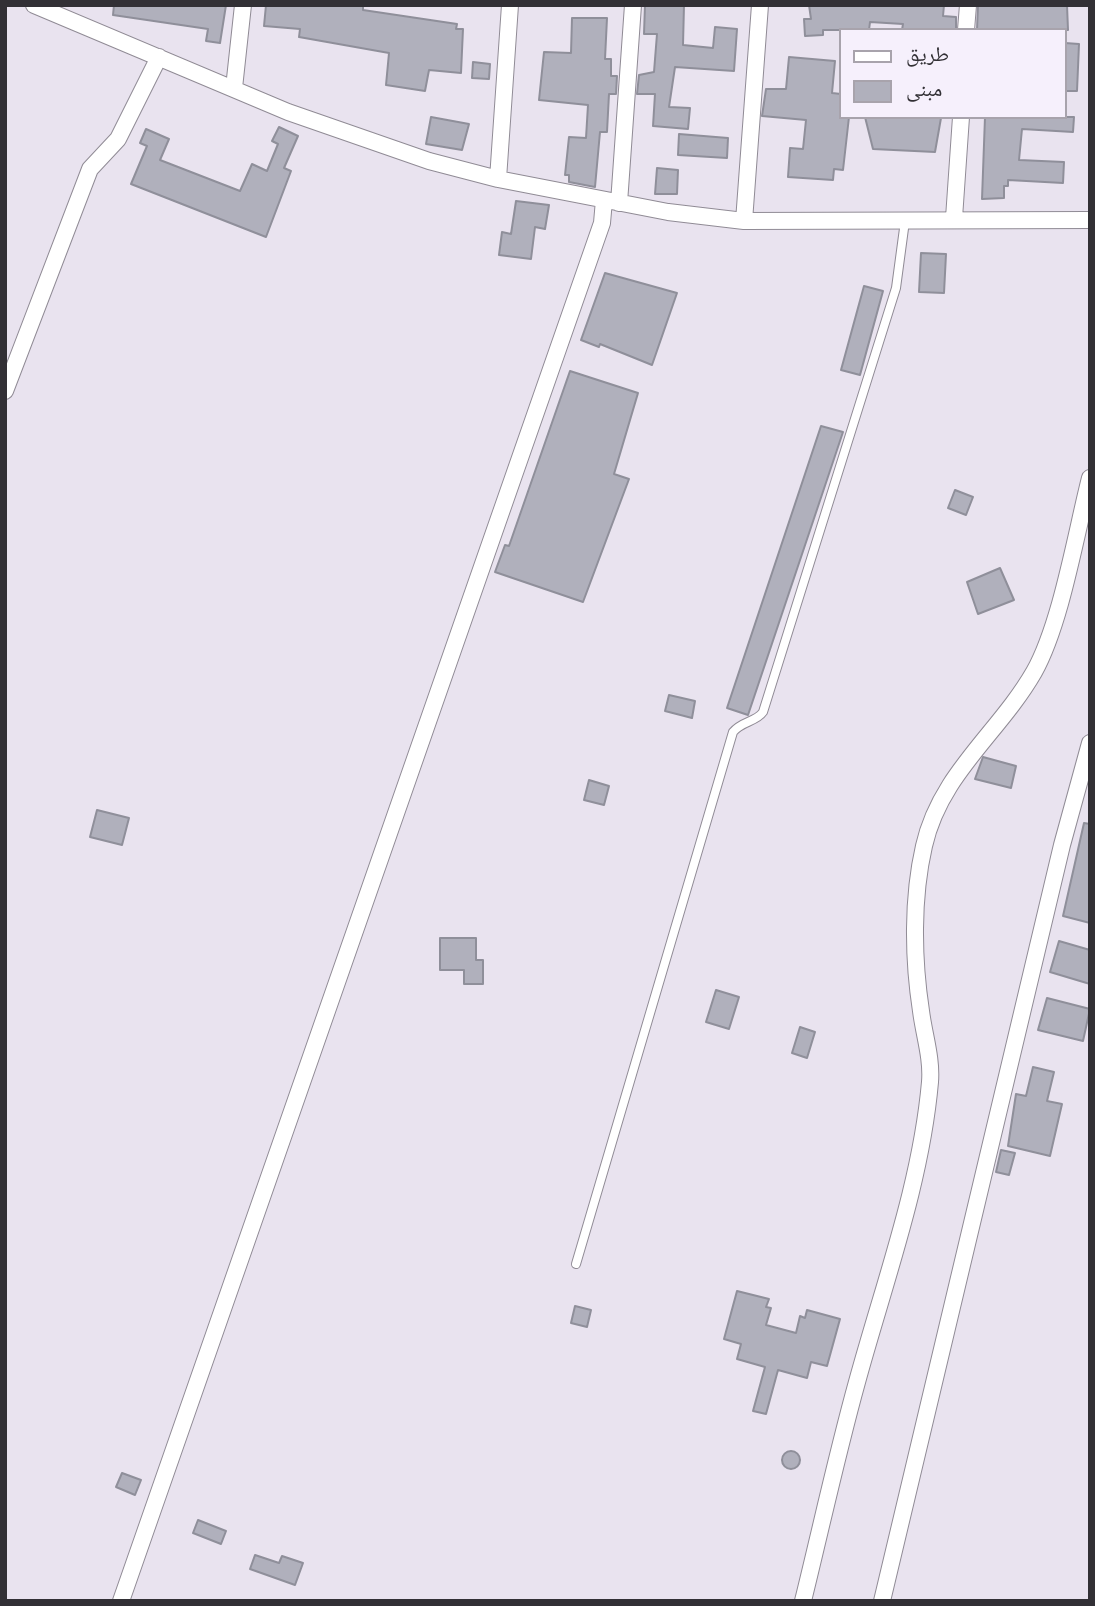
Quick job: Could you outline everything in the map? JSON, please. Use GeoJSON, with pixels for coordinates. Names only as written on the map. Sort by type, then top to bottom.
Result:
{"type":"FeatureCollection","features":[{"type":"Feature","properties":{"kind":"street"},"geometry":{"type":"LineString","coordinates":[[34,5],[288,112],[429,162],[498,179],[612,201],[744,221],[954,218],[1090,220]]}},
{"type":"Feature","properties":{"kind":"street"},"geometry":{"type":"LineString","coordinates":[[234,89],[243,5]]}},
{"type":"Feature","properties":{"kind":"street"},"geometry":{"type":"LineString","coordinates":[[498,179],[510,5]]}},
{"type":"Feature","properties":{"kind":"street"},"geometry":{"type":"LineString","coordinates":[[121,1601],[602,223],[612,201],[633,5]]}},
{"type":"Feature","properties":{"kind":"street"},"geometry":{"type":"LineString","coordinates":[[744,221],[760,5]]}},
{"type":"Feature","properties":{"kind":"street"},"geometry":{"type":"LineString","coordinates":[[966,28],[968,5]]}},
{"type":"Feature","properties":{"kind":"street"},"geometry":{"type":"LineString","coordinates":[[5,391],[90,169],[118,139],[159,57]]}},
{"type":"Feature","properties":{"kind":"street"},"geometry":{"type":"LineString","coordinates":[[954,218],[961,119]]}},
{"type":"Feature","properties":{"kind":"street"},"geometry":{"type":"LineString","coordinates":[[803,1601],[856,1384],[911,1191],[930,1083],[928,1049],[917,977],[918,895],[924,845],[942,795],[964,762],[1022,690],[1040,659],[1090,478]]}},
{"type":"Feature","properties":{"kind":"street"},"geometry":{"type":"LineString","coordinates":[[882,1601],[1062,845],[1090,743]]}},
{"type":"Feature","properties":{"kind":"lane"},"geometry":{"type":"LineString","coordinates":[[576,1264],[733,732],[739,724],[760,718],[763,712],[807,578],[897,289],[905,220]]}},
{"type":"Feature","properties":{"kind":"building"},"geometry":{"type":"Polygon","coordinates":[[[114,5],[226,5],[220,43],[206,41],[208,29],[113,15],[114,5]]]}},
{"type":"Feature","properties":{"kind":"building"},"geometry":{"type":"Polygon","coordinates":[[[266,5],[363,5],[363,10],[457,24],[456,29],[463,29],[461,73],[429,70],[425,91],[386,85],[389,53],[299,37],[300,29],[264,26],[266,5]]]}},
{"type":"Feature","properties":{"kind":"building"},"geometry":{"type":"Polygon","coordinates":[[[645,5],[684,5],[683,45],[713,48],[715,27],[737,29],[734,71],[675,67],[669,107],[690,108],[688,129],[653,126],[655,94],[637,94],[639,75],[654,72],[657,34],[644,34],[645,5]]]}},
{"type":"Feature","properties":{"kind":"building"},"geometry":{"type":"Polygon","coordinates":[[[809,5],[944,5],[943,16],[956,17],[956,28],[902,28],[903,24],[870,22],[869,28],[839,28],[823,30],[823,35],[805,36],[804,19],[811,19],[809,5]]]}},
{"type":"Feature","properties":{"kind":"building"},"geometry":{"type":"Polygon","coordinates":[[[978,5],[1067,5],[1068,30],[977,28],[978,5]]]}},
{"type":"Feature","properties":{"kind":"building"},"geometry":{"type":"Polygon","coordinates":[[[572,18],[607,18],[605,59],[611,59],[611,76],[617,76],[616,94],[609,94],[607,132],[600,132],[595,187],[569,182],[569,175],[565,175],[569,137],[586,138],[588,105],[539,100],[544,52],[571,53],[572,18]]]}},
{"type":"Feature","properties":{"kind":"building"},"geometry":{"type":"Polygon","coordinates":[[[1067,43],[1079,44],[1077,91],[1067,91],[1067,43]]]}},
{"type":"Feature","properties":{"kind":"building"},"geometry":{"type":"Polygon","coordinates":[[[789,57],[835,61],[832,93],[839,94],[839,119],[849,119],[843,170],[834,169],[833,180],[788,177],[790,148],[803,149],[806,120],[762,116],[766,89],[786,89],[789,57]]]}},
{"type":"Feature","properties":{"kind":"building"},"geometry":{"type":"Polygon","coordinates":[[[473,62],[490,64],[489,79],[472,78],[473,62]]]}},
{"type":"Feature","properties":{"kind":"building"},"geometry":{"type":"Polygon","coordinates":[[[431,117],[469,124],[462,150],[426,144],[431,117]]]}},
{"type":"Feature","properties":{"kind":"building"},"geometry":{"type":"Polygon","coordinates":[[[1074,117],[1073,132],[1022,129],[1019,160],[1064,162],[1063,183],[1008,180],[1008,186],[1004,186],[1004,198],[982,199],[985,119],[1074,117]]]}},
{"type":"Feature","properties":{"kind":"building"},"geometry":{"type":"Polygon","coordinates":[[[866,119],[941,119],[935,152],[873,149],[866,119]]]}},
{"type":"Feature","properties":{"kind":"building"},"geometry":{"type":"Polygon","coordinates":[[[279,127],[298,136],[284,168],[291,171],[266,237],[131,184],[147,146],[140,143],[146,129],[169,139],[160,160],[240,191],[252,164],[267,171],[278,144],[272,141],[279,127]]]}},
{"type":"Feature","properties":{"kind":"building"},"geometry":{"type":"Polygon","coordinates":[[[679,134],[728,138],[727,158],[678,155],[679,134]]]}},
{"type":"Feature","properties":{"kind":"building"},"geometry":{"type":"Polygon","coordinates":[[[657,168],[678,170],[677,194],[655,194],[657,168]]]}},
{"type":"Feature","properties":{"kind":"building"},"geometry":{"type":"Polygon","coordinates":[[[516,201],[549,205],[545,229],[535,227],[531,259],[499,255],[502,232],[511,234],[516,201]]]}},
{"type":"Feature","properties":{"kind":"building"},"geometry":{"type":"Polygon","coordinates":[[[921,253],[946,254],[944,293],[919,292],[921,253]]]}},
{"type":"Feature","properties":{"kind":"building"},"geometry":{"type":"Polygon","coordinates":[[[605,273],[677,293],[652,365],[600,344],[599,347],[581,340],[605,273]]]}},
{"type":"Feature","properties":{"kind":"building"},"geometry":{"type":"Polygon","coordinates":[[[864,286],[883,291],[860,375],[841,370],[864,286]]]}},
{"type":"Feature","properties":{"kind":"building"},"geometry":{"type":"Polygon","coordinates":[[[570,371],[638,393],[614,474],[629,479],[583,602],[495,572],[505,545],[509,546],[570,371]]]}},
{"type":"Feature","properties":{"kind":"building"},"geometry":{"type":"Polygon","coordinates":[[[821,426],[843,432],[748,715],[727,708],[821,426]]]}},
{"type":"Feature","properties":{"kind":"building"},"geometry":{"type":"Polygon","coordinates":[[[955,490],[973,497],[966,515],[948,508],[955,490]]]}},
{"type":"Feature","properties":{"kind":"building"},"geometry":{"type":"Polygon","coordinates":[[[1000,568],[1014,600],[978,614],[967,582],[1000,568]]]}},
{"type":"Feature","properties":{"kind":"building"},"geometry":{"type":"Polygon","coordinates":[[[669,695],[695,701],[692,718],[665,711],[669,695]]]}},
{"type":"Feature","properties":{"kind":"building"},"geometry":{"type":"Polygon","coordinates":[[[983,757],[1016,766],[1011,788],[975,779],[983,757]]]}},
{"type":"Feature","properties":{"kind":"building"},"geometry":{"type":"Polygon","coordinates":[[[589,780],[609,786],[604,805],[584,800],[589,780]]]}},
{"type":"Feature","properties":{"kind":"building"},"geometry":{"type":"Polygon","coordinates":[[[97,810],[129,818],[122,845],[90,837],[97,810]]]}},
{"type":"Feature","properties":{"kind":"building"},"geometry":{"type":"Polygon","coordinates":[[[1084,823],[1090,824],[1090,923],[1063,916],[1084,823]]]}},
{"type":"Feature","properties":{"kind":"building"},"geometry":{"type":"Polygon","coordinates":[[[440,938],[476,938],[476,960],[483,960],[483,984],[464,984],[464,970],[440,970],[440,938]]]}},
{"type":"Feature","properties":{"kind":"building"},"geometry":{"type":"Polygon","coordinates":[[[1059,941],[1090,950],[1090,984],[1050,972],[1059,941]]]}},
{"type":"Feature","properties":{"kind":"building"},"geometry":{"type":"Polygon","coordinates":[[[716,990],[739,997],[729,1029],[706,1022],[716,990]]]}},
{"type":"Feature","properties":{"kind":"building"},"geometry":{"type":"Polygon","coordinates":[[[1047,998],[1090,1009],[1083,1041],[1038,1030],[1047,998]]]}},
{"type":"Feature","properties":{"kind":"building"},"geometry":{"type":"Polygon","coordinates":[[[800,1027],[815,1032],[807,1058],[792,1053],[800,1027]]]}},
{"type":"Feature","properties":{"kind":"building"},"geometry":{"type":"Polygon","coordinates":[[[1033,1067],[1054,1072],[1047,1101],[1062,1104],[1050,1156],[1008,1146],[1016,1094],[1026,1096],[1033,1067]]]}},
{"type":"Feature","properties":{"kind":"building"},"geometry":{"type":"Polygon","coordinates":[[[1001,1150],[1015,1153],[1009,1175],[996,1172],[1001,1150]]]}},
{"type":"Feature","properties":{"kind":"building"},"geometry":{"type":"Polygon","coordinates":[[[737,1291],[769,1299],[766,1307],[771,1308],[766,1325],[796,1333],[800,1316],[805,1318],[807,1310],[840,1319],[827,1366],[811,1362],[807,1378],[778,1370],[766,1414],[753,1411],[765,1367],[737,1359],[741,1344],[724,1339],[737,1291]]]}},
{"type":"Feature","properties":{"kind":"building"},"geometry":{"type":"Polygon","coordinates":[[[575,1306],[591,1310],[587,1327],[571,1323],[575,1306]]]}},
{"type":"Feature","properties":{"kind":"building"},"geometry":{"type":"Polygon","coordinates":[[[791,1451],[797,1454],[800,1460],[797,1466],[791,1469],[785,1466],[782,1460],[785,1454],[791,1451]]]}},
{"type":"Feature","properties":{"kind":"building"},"geometry":{"type":"Polygon","coordinates":[[[122,1473],[141,1480],[135,1495],[116,1487],[122,1473]]]}},
{"type":"Feature","properties":{"kind":"building"},"geometry":{"type":"Polygon","coordinates":[[[198,1520],[226,1531],[221,1544],[193,1533],[198,1520]]]}},
{"type":"Feature","properties":{"kind":"building"},"geometry":{"type":"Polygon","coordinates":[[[255,1555],[279,1563],[282,1556],[303,1563],[295,1585],[250,1569],[255,1555]]]}}]}
